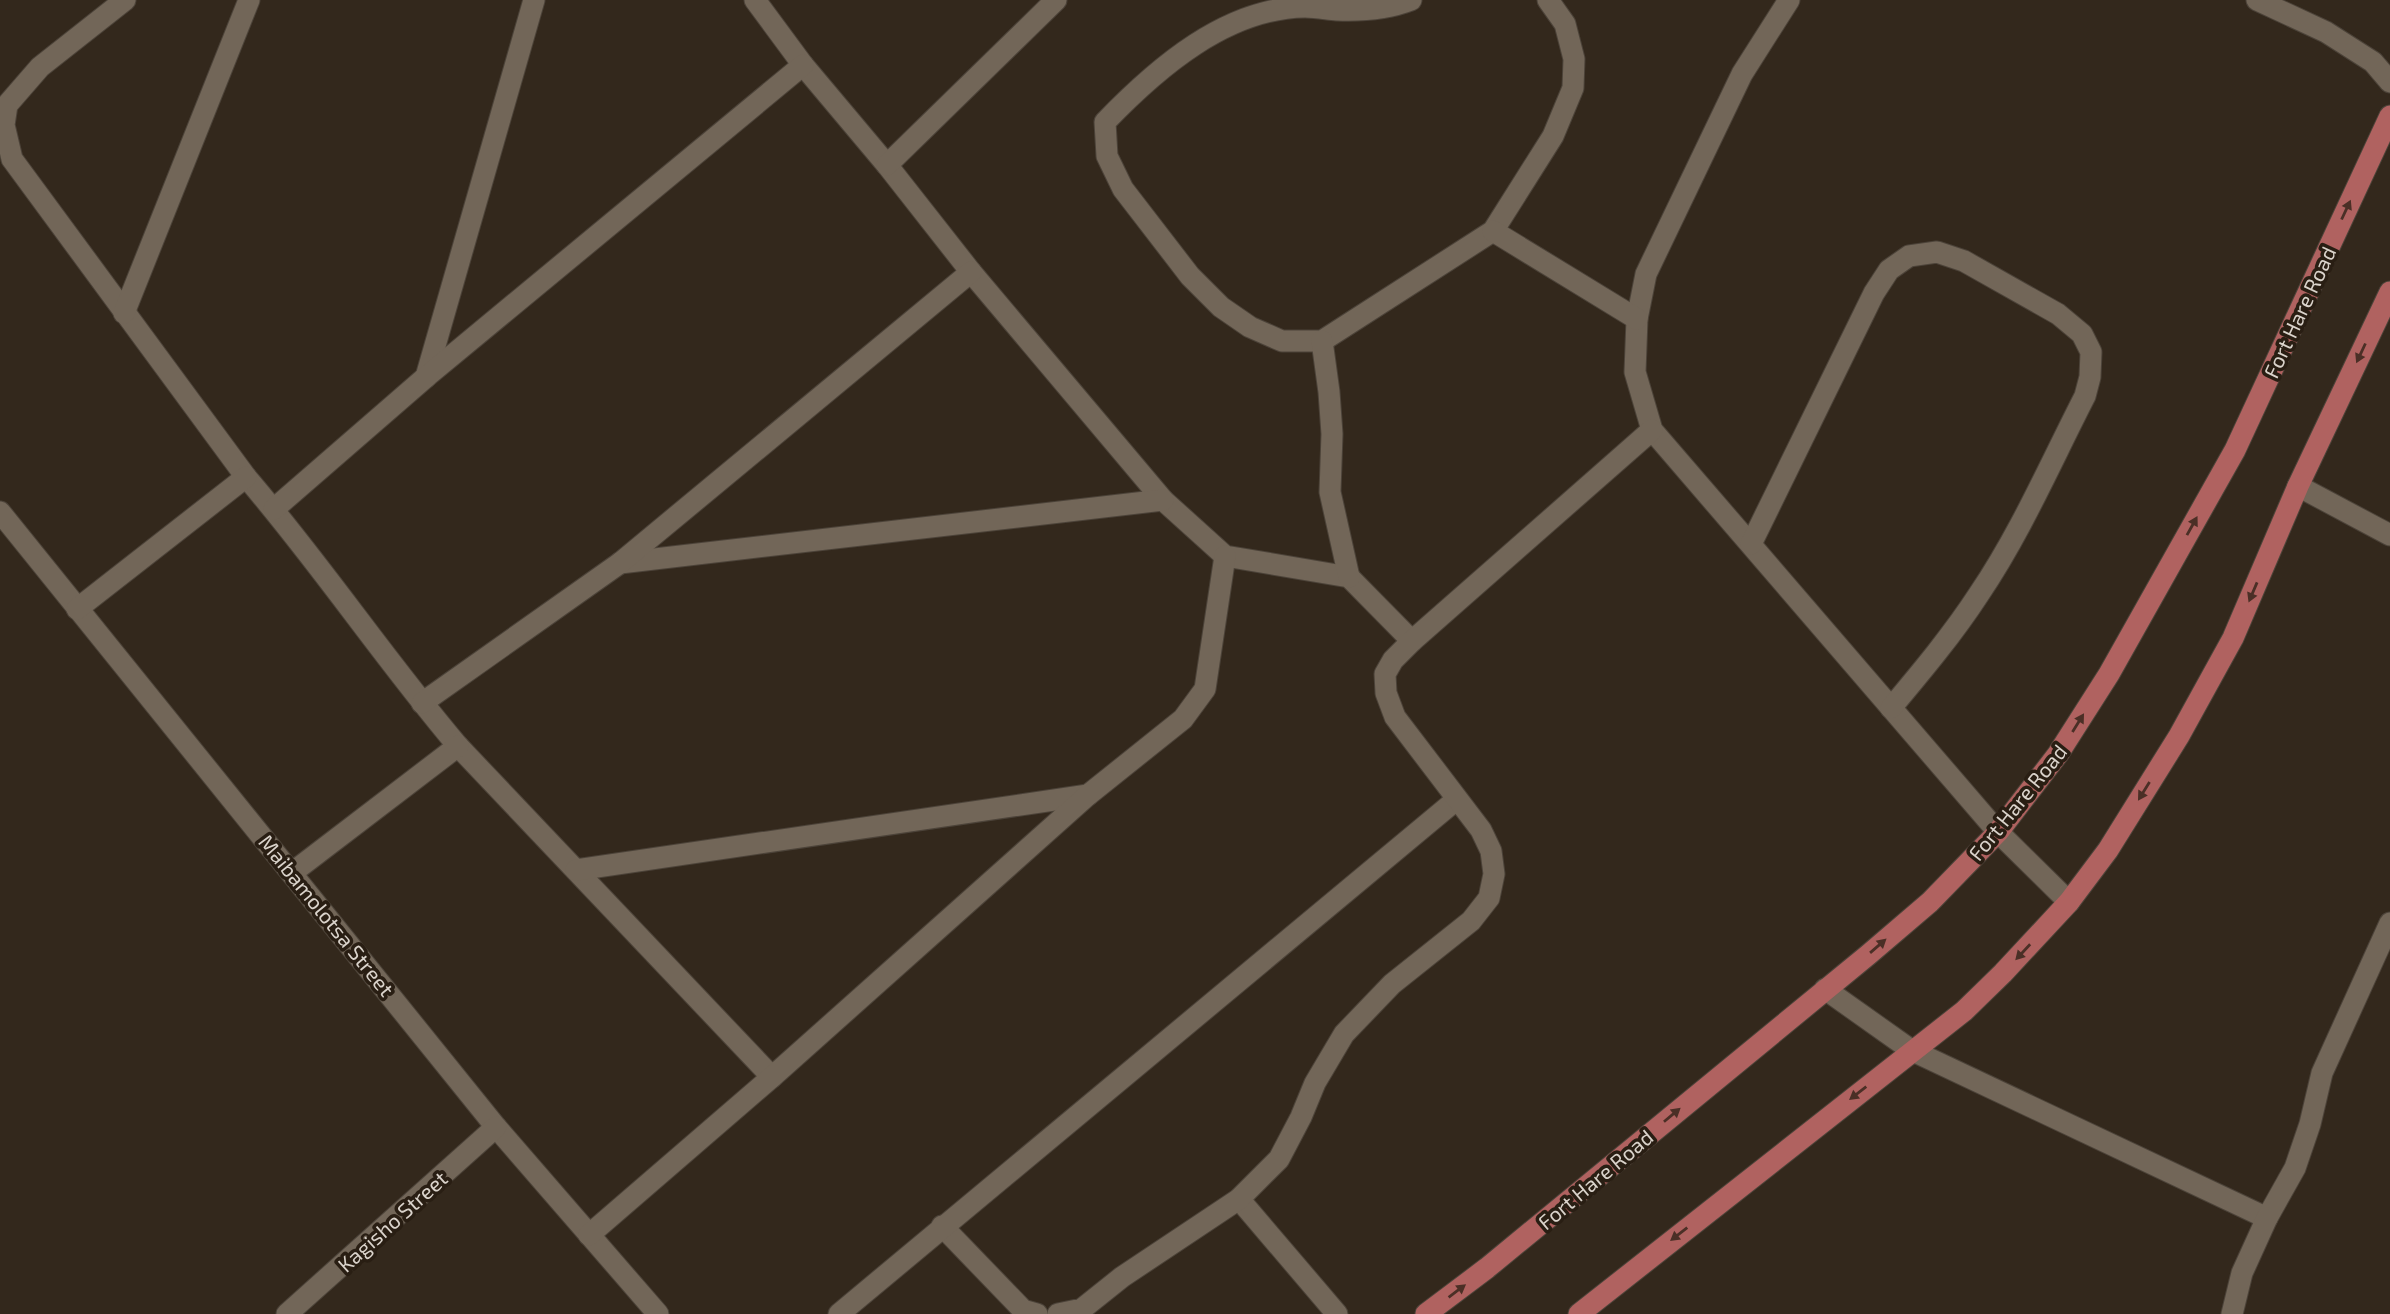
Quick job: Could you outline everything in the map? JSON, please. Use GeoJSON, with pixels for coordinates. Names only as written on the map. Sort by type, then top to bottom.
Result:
{"type":"FeatureCollection","features":[{"type":"Feature","properties":{"kind":"main road","name":"Fort Hare Road"},"geometry":{"type":"LineString","coordinates":[[1426,1314],[1487,1268],[1930,902],[1997,832],[2058,754],[2109,674],[2228,461],[2390,116]]}},
{"type":"Feature","properties":{"kind":"main road"},"geometry":{"type":"LineString","coordinates":[[1579,1314],[1911,1050],[1964,1011],[2069,902],[2108,850],[2172,747],[2233,638],[2298,486],[2390,292]]}},
{"type":"Feature","properties":{"kind":"street"},"geometry":{"type":"LineString","coordinates":[[125,0],[40,67],[7,105],[4,125],[12,159],[246,477],[274,509],[422,704],[458,746],[772,1077]]}},
{"type":"Feature","properties":{"kind":"street"},"geometry":{"type":"LineString","coordinates":[[124,313],[249,0]]}},
{"type":"Feature","properties":{"kind":"street"},"geometry":{"type":"LineString","coordinates":[[426,377],[534,0]]}},
{"type":"Feature","properties":{"kind":"street"},"geometry":{"type":"LineString","coordinates":[[755,0],[803,65],[887,165],[971,272],[1163,500],[1225,556],[1349,578]]}},
{"type":"Feature","properties":{"kind":"street"},"geometry":{"type":"LineString","coordinates":[[887,165],[1056,0]]}},
{"type":"Feature","properties":{"kind":"street"},"geometry":{"type":"LineString","coordinates":[[1411,0],[1374,9],[1304,7],[1264,13],[1223,29],[1178,57],[1136,89],[1105,122],[1107,156],[1123,189],[1190,276],[1221,307],[1250,327],[1282,341],[1322,341],[1493,231],[1553,136],[1573,88],[1574,59],[1565,24],[1548,0]]}},
{"type":"Feature","properties":{"kind":"street"},"geometry":{"type":"LineString","coordinates":[[1789,0],[1742,74],[1646,274],[1637,319],[1635,372],[1653,430],[1997,832],[2069,902]]}},
{"type":"Feature","properties":{"kind":"street"},"geometry":{"type":"LineString","coordinates":[[2257,0],[2338,40],[2373,62],[2390,82]]}},
{"type":"Feature","properties":{"kind":"street"},"geometry":{"type":"LineString","coordinates":[[274,509],[426,377],[803,65]]}},
{"type":"Feature","properties":{"kind":"street"},"geometry":{"type":"LineString","coordinates":[[1493,231],[1637,319]]}},
{"type":"Feature","properties":{"kind":"street"},"geometry":{"type":"LineString","coordinates":[[1751,544],[1874,293],[1889,270],[1909,256],[1937,251],[1964,261],[2058,314],[2081,334],[2091,352],[2087,386],[2039,487],[1980,593],[1935,655],[1891,708]]}},
{"type":"Feature","properties":{"kind":"street"},"geometry":{"type":"LineString","coordinates":[[422,704],[621,563],[971,272]]}},
{"type":"Feature","properties":{"kind":"street"},"geometry":{"type":"LineString","coordinates":[[1322,341],[1332,434],[1330,492],[1349,578],[1412,641]]}},
{"type":"Feature","properties":{"kind":"street"},"geometry":{"type":"LineString","coordinates":[[1058,1314],[1082,1309],[1122,1277],[1239,1199],[1279,1159],[1315,1083],[1345,1034],[1392,984],[1471,921],[1489,898],[1494,874],[1491,851],[1481,830],[1395,717],[1386,694],[1385,674],[1393,660],[1412,641],[1653,430]]}},
{"type":"Feature","properties":{"kind":"street"},"geometry":{"type":"LineString","coordinates":[[77,609],[246,477]]}},
{"type":"Feature","properties":{"kind":"street"},"geometry":{"type":"LineString","coordinates":[[2298,486],[2390,536]]}},
{"type":"Feature","properties":{"kind":"street"},"geometry":{"type":"LineString","coordinates":[[621,563],[1163,500]]}},
{"type":"Feature","properties":{"kind":"street","name":"Maibamolotsa Street"},"geometry":{"type":"LineString","coordinates":[[0,512],[496,1127],[658,1314]]}},
{"type":"Feature","properties":{"kind":"street"},"geometry":{"type":"LineString","coordinates":[[589,1235],[772,1077],[1088,795],[1183,719],[1205,689],[1225,556]]}},
{"type":"Feature","properties":{"kind":"street"},"geometry":{"type":"LineString","coordinates":[[293,872],[458,746]]}},
{"type":"Feature","properties":{"kind":"street"},"geometry":{"type":"LineString","coordinates":[[576,870],[1088,795]]}},
{"type":"Feature","properties":{"kind":"street"},"geometry":{"type":"LineString","coordinates":[[839,1314],[1456,800]]}},
{"type":"Feature","properties":{"kind":"street"},"geometry":{"type":"LineString","coordinates":[[2232,1314],[2242,1273],[2267,1218],[2295,1168],[2310,1124],[2322,1073],[2390,923]]}},
{"type":"Feature","properties":{"kind":"street"},"geometry":{"type":"LineString","coordinates":[[1825,989],[1911,1050],[2267,1218]]}},
{"type":"Feature","properties":{"kind":"street","name":"Kagisho Street"},"geometry":{"type":"LineString","coordinates":[[287,1314],[496,1127]]}},
{"type":"Feature","properties":{"kind":"street"},"geometry":{"type":"LineString","coordinates":[[1239,1199],[1336,1314]]}},
{"type":"Feature","properties":{"kind":"street"},"geometry":{"type":"LineString","coordinates":[[942,1226],[1023,1310],[1037,1314]]}}]}
